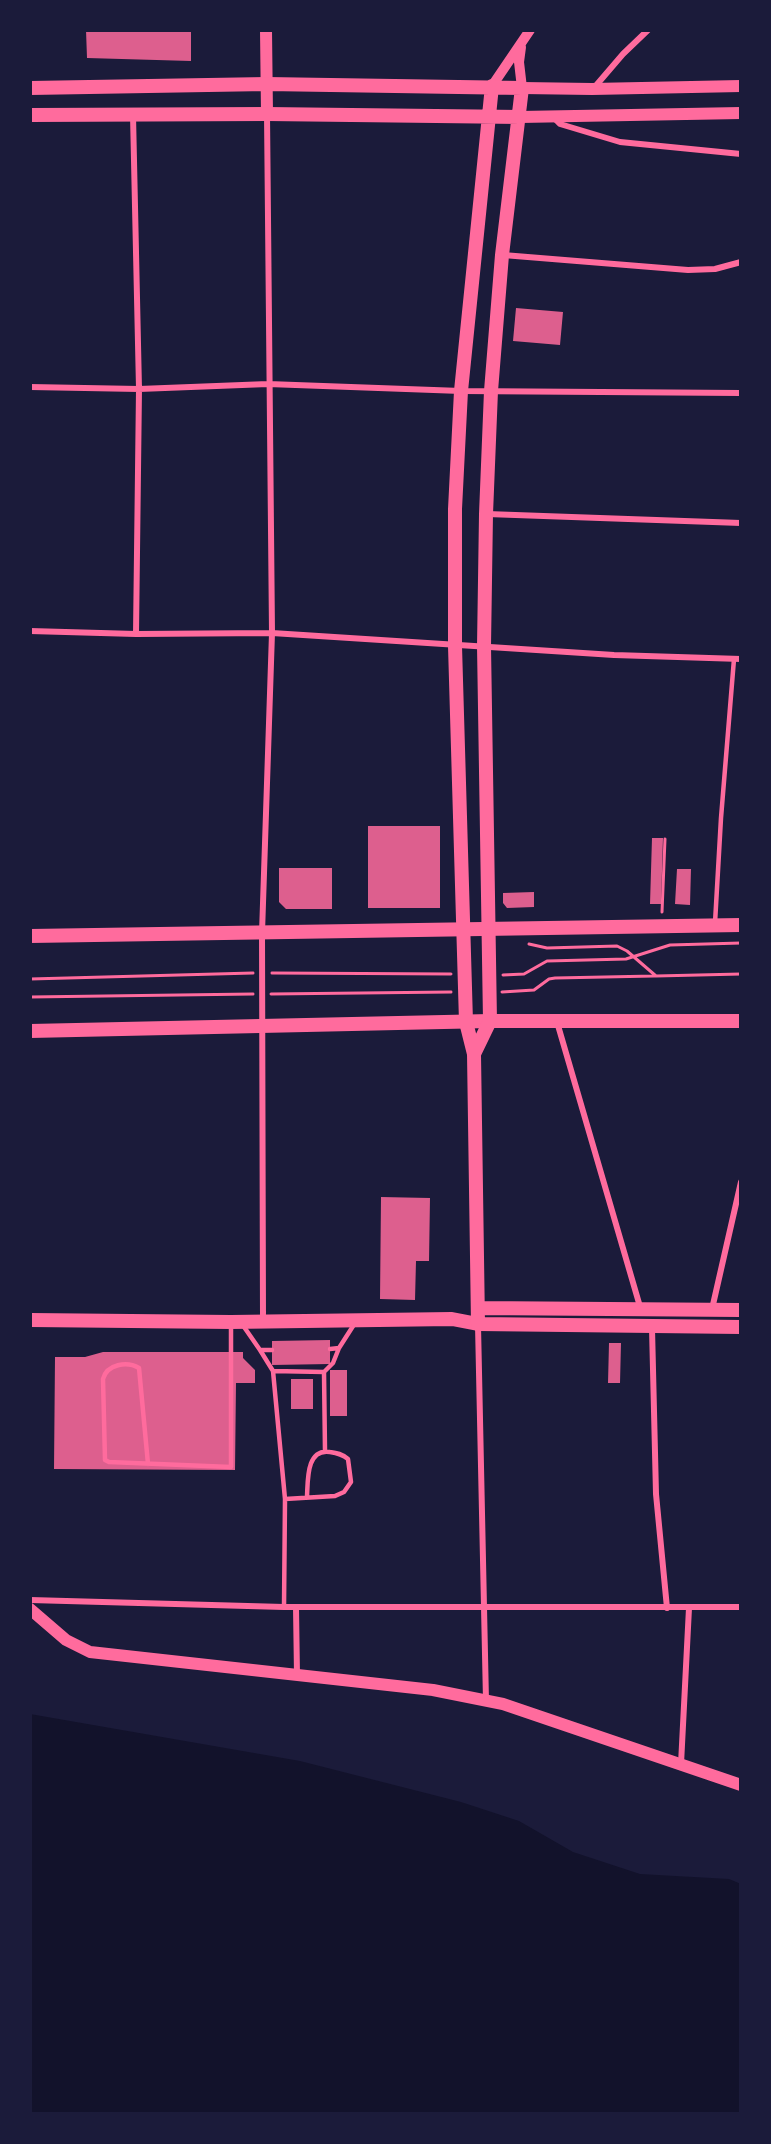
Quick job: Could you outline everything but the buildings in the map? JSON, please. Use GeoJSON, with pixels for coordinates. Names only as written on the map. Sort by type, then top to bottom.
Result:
{"type":"FeatureCollection","features":[{"type":"Feature","properties":{"kind":"main road"},"geometry":{"type":"LineString","coordinates":[[266,30],[267,114]]}},
{"type":"Feature","properties":{"kind":"main road"},"geometry":{"type":"LineString","coordinates":[[30,88],[267,84],[592,89],[741,86]]}},
{"type":"Feature","properties":{"kind":"main road"},"geometry":{"type":"LineString","coordinates":[[478,1324],[474,1054],[465,1022],[455,646],[455,509],[461,391],[492,86]]}},
{"type":"Feature","properties":{"kind":"main road"},"geometry":{"type":"LineString","coordinates":[[474,1054],[490,1021],[484,646],[491,391],[502,255],[522,88]]}},
{"type":"Feature","properties":{"kind":"main road"},"geometry":{"type":"LineString","coordinates":[[30,115],[267,114],[490,118],[741,113]]}},
{"type":"Feature","properties":{"kind":"main road"},"geometry":{"type":"LineString","coordinates":[[30,936],[741,925]]}},
{"type":"Feature","properties":{"kind":"main road"},"geometry":{"type":"LineString","coordinates":[[30,1031],[490,1021],[741,1021]]}},
{"type":"Feature","properties":{"kind":"main road"},"geometry":{"type":"LineString","coordinates":[[452,1319],[478,1308],[741,1310]]}},
{"type":"Feature","properties":{"kind":"main road"},"geometry":{"type":"LineString","coordinates":[[30,1320],[236,1322],[452,1319],[478,1324],[652,1328],[741,1327]]}},
{"type":"Feature","properties":{"kind":"main road"},"geometry":{"type":"LineString","coordinates":[[30,1609],[66,1640],[90,1652],[433,1690],[503,1704],[741,1785]]}},
{"type":"Feature","properties":{"kind":"street"},"geometry":{"type":"LineString","coordinates":[[492,86],[530,30]]}},
{"type":"Feature","properties":{"kind":"street"},"geometry":{"type":"LineString","coordinates":[[592,89],[648,30]]}},
{"type":"Feature","properties":{"kind":"street"},"geometry":{"type":"LineString","coordinates":[[522,43],[519,63],[522,88]]}},
{"type":"Feature","properties":{"kind":"street"},"geometry":{"type":"LineString","coordinates":[[133,114],[139,389],[136,634]]}},
{"type":"Feature","properties":{"kind":"street"},"geometry":{"type":"LineString","coordinates":[[263,1321],[262,933],[272,633],[267,114]]}},
{"type":"Feature","properties":{"kind":"street"},"geometry":{"type":"LineString","coordinates":[[553,116],[560,124],[620,142],[741,154]]}},
{"type":"Feature","properties":{"kind":"street"},"geometry":{"type":"LineString","coordinates":[[502,255],[688,270],[715,269],[741,262]]}},
{"type":"Feature","properties":{"kind":"street"},"geometry":{"type":"LineString","coordinates":[[30,387],[139,389],[268,384],[461,391],[741,393]]}},
{"type":"Feature","properties":{"kind":"street"},"geometry":{"type":"LineString","coordinates":[[486,514],[741,523]]}},
{"type":"Feature","properties":{"kind":"street"},"geometry":{"type":"LineString","coordinates":[[30,631],[136,634],[272,633],[614,655],[738,659]]}},
{"type":"Feature","properties":{"kind":"street"},"geometry":{"type":"LineString","coordinates":[[557,1022],[641,1310]]}},
{"type":"Feature","properties":{"kind":"street"},"geometry":{"type":"LineString","coordinates":[[712,1310],[741,1182]]}},
{"type":"Feature","properties":{"kind":"street"},"geometry":{"type":"LineString","coordinates":[[478,1324],[486,1701]]}},
{"type":"Feature","properties":{"kind":"street"},"geometry":{"type":"LineString","coordinates":[[652,1328],[656,1494],[667,1608]]}},
{"type":"Feature","properties":{"kind":"street"},"geometry":{"type":"LineString","coordinates":[[30,1600],[284,1607],[741,1607]]}},
{"type":"Feature","properties":{"kind":"street"},"geometry":{"type":"LineString","coordinates":[[296,1607],[297,1675]]}},
{"type":"Feature","properties":{"kind":"street"},"geometry":{"type":"LineString","coordinates":[[681,1765],[689,1608]]}},
{"type":"Feature","properties":{"kind":"lane"},"geometry":{"type":"LineString","coordinates":[[715,926],[721,818],[738,659]]}},
{"type":"Feature","properties":{"kind":"lane"},"geometry":{"type":"LineString","coordinates":[[325,1451],[324,1372],[333,1363],[339,1348],[357,1321]]}},
{"type":"Feature","properties":{"kind":"lane"},"geometry":{"type":"LineString","coordinates":[[236,1322],[260,1350],[273,1371],[285,1499],[284,1607]]}},
{"type":"Feature","properties":{"kind":"lane"},"geometry":{"type":"LineString","coordinates":[[148,1464],[139,1368],[122,1365],[108,1369],[103,1379],[104,1458],[109,1462],[148,1464],[231,1467],[236,1322]]}},
{"type":"Feature","properties":{"kind":"lane"},"geometry":{"type":"LineString","coordinates":[[330,1349],[339,1348]]}},
{"type":"Feature","properties":{"kind":"lane"},"geometry":{"type":"LineString","coordinates":[[260,1350],[272,1350]]}},
{"type":"Feature","properties":{"kind":"lane"},"geometry":{"type":"LineString","coordinates":[[273,1371],[324,1372]]}},
{"type":"Feature","properties":{"kind":"lane"},"geometry":{"type":"LineString","coordinates":[[285,1499],[335,1496],[344,1492],[351,1482],[348,1459],[341,1454],[325,1451],[315,1455],[309,1464],[307,1496]]}},
{"type":"Feature","properties":{"kind":"path"},"geometry":{"type":"LineString","coordinates":[[662,927],[665,839]]}},
{"type":"Feature","properties":{"kind":"path"},"geometry":{"type":"LineString","coordinates":[[521,942],[547,948],[616,946],[634,957],[656,976]]}},
{"type":"Feature","properties":{"kind":"path"},"geometry":{"type":"LineString","coordinates":[[489,975],[524,974],[547,961],[626,959],[670,945],[741,943]]}},
{"type":"Feature","properties":{"kind":"path"},"geometry":{"type":"LineString","coordinates":[[30,979],[262,973],[464,974]]}},
{"type":"Feature","properties":{"kind":"path"},"geometry":{"type":"LineString","coordinates":[[489,992],[534,990],[549,979],[555,978],[741,974]]}},
{"type":"Feature","properties":{"kind":"path"},"geometry":{"type":"LineString","coordinates":[[30,997],[465,992]]}},
{"type":"Feature","properties":{"kind":"shaded area"},"geometry":{"type":"Polygon","coordinates":[[[30,1714],[300,1761],[461,1802],[519,1821],[573,1852],[640,1874],[729,1879],[741,1884],[741,2114],[30,2114],[30,1714]]]}}]}
